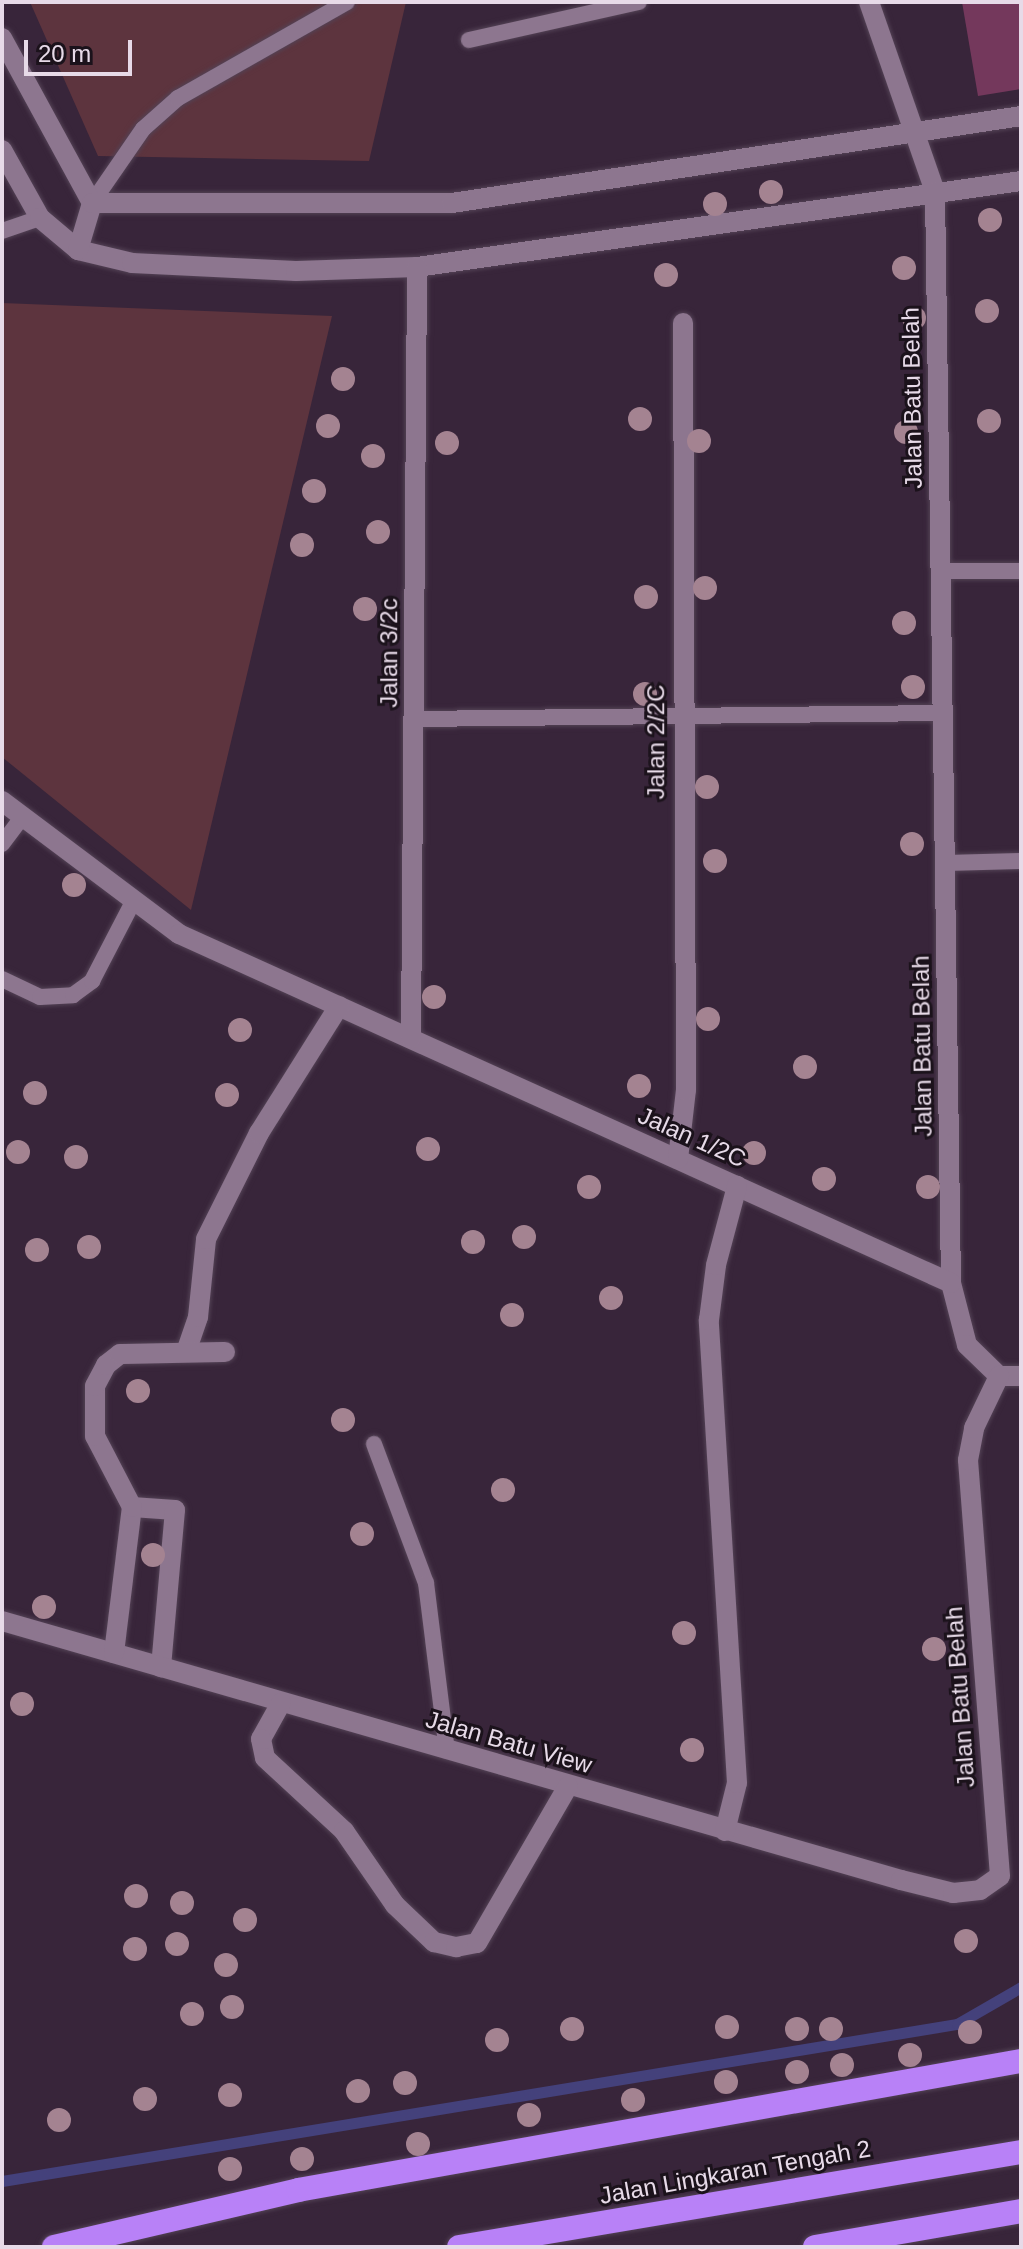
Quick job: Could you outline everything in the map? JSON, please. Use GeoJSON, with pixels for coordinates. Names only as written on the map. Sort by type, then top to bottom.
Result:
{"type":"FeatureCollection","features":[{"type":"Feature","properties":{"kind":"highway"},"geometry":{"type":"LineString","coordinates":[[54,2247],[298,2190],[1021,2061]]}},
{"type":"Feature","properties":{"kind":"highway","name":"Jalan Lingkaran Tengah 2"},"geometry":{"type":"LineString","coordinates":[[459,2247],[1021,2152]]}},
{"type":"Feature","properties":{"kind":"highway"},"geometry":{"type":"LineString","coordinates":[[815,2247],[1021,2211]]}},
{"type":"Feature","properties":{"kind":"street","name":"Jalan Batu Belah"},"geometry":{"type":"LineString","coordinates":[[869,2],[935,192],[951,1283],[967,1345],[999,1376],[974,1428],[968,1460],[1000,1876]]}},
{"type":"Feature","properties":{"kind":"street"},"geometry":{"type":"LineString","coordinates":[[2,38],[92,203],[78,250]]}},
{"type":"Feature","properties":{"kind":"street"},"geometry":{"type":"LineString","coordinates":[[92,203],[452,203],[914,135],[1021,116]]}},
{"type":"Feature","properties":{"kind":"street"},"geometry":{"type":"LineString","coordinates":[[2,150],[40,218],[78,250],[147,264],[296,271],[417,267],[1021,181]]}},
{"type":"Feature","properties":{"kind":"street","name":"Jalan 3/2c"},"geometry":{"type":"LineString","coordinates":[[411,1038],[417,267]]}},
{"type":"Feature","properties":{"kind":"street","name":"Jalan 2/2C"},"geometry":{"type":"LineString","coordinates":[[678,1159],[686,1090],[682,716],[683,323]]}},
{"type":"Feature","properties":{"kind":"street","name":"Jalan 1/2C"},"geometry":{"type":"LineString","coordinates":[[2,801],[179,934],[951,1283]]}},
{"type":"Feature","properties":{"kind":"street"},"geometry":{"type":"LineString","coordinates":[[186,1352],[198,1317],[206,1239],[259,1133],[339,1006]]}},
{"type":"Feature","properties":{"kind":"street"},"geometry":{"type":"LineString","coordinates":[[725,1831],[737,1783],[709,1320],[716,1265],[737,1186]]}},
{"type":"Feature","properties":{"kind":"street"},"geometry":{"type":"LineString","coordinates":[[114,1653],[132,1507],[95,1436],[95,1386],[106,1365],[120,1354],[225,1352]]}},
{"type":"Feature","properties":{"kind":"street"},"geometry":{"type":"LineString","coordinates":[[999,1376],[1021,1376]]}},
{"type":"Feature","properties":{"kind":"street"},"geometry":{"type":"LineString","coordinates":[[132,1507],[175,1510],[161,1667]]}},
{"type":"Feature","properties":{"kind":"street","name":"Jalan Batu View"},"geometry":{"type":"LineString","coordinates":[[2,1621],[725,1831],[953,1893],[980,1890],[1000,1876]]}},
{"type":"Feature","properties":{"kind":"street"},"geometry":{"type":"LineString","coordinates":[[281,1703],[261,1739],[265,1758],[344,1831],[395,1905],[434,1942],[456,1947],[477,1943],[568,1786]]}},
{"type":"Feature","properties":{"kind":"lane"},"geometry":{"type":"LineString","coordinates":[[92,203],[143,129],[178,98],[347,2]]}},
{"type":"Feature","properties":{"kind":"lane"},"geometry":{"type":"LineString","coordinates":[[469,40],[639,2]]}},
{"type":"Feature","properties":{"kind":"lane"},"geometry":{"type":"LineString","coordinates":[[2,231],[40,218]]}},
{"type":"Feature","properties":{"kind":"lane"},"geometry":{"type":"LineString","coordinates":[[941,571],[1021,571]]}},
{"type":"Feature","properties":{"kind":"lane"},"geometry":{"type":"LineString","coordinates":[[414,719],[942,713]]}},
{"type":"Feature","properties":{"kind":"lane"},"geometry":{"type":"LineString","coordinates":[[2,844],[23,816]]}},
{"type":"Feature","properties":{"kind":"lane"},"geometry":{"type":"LineString","coordinates":[[945,863],[1021,861]]}},
{"type":"Feature","properties":{"kind":"lane"},"geometry":{"type":"LineString","coordinates":[[2,979],[40,997],[73,995],[92,981],[133,902]]}},
{"type":"Feature","properties":{"kind":"lane"},"geometry":{"type":"LineString","coordinates":[[374,1444],[426,1583],[447,1751]]}},
{"type":"Feature","properties":{"kind":"shaded area"},"geometry":{"type":"Polygon","coordinates":[[[30,2],[406,2],[369,161],[98,156],[30,2]]]}},
{"type":"Feature","properties":{"kind":"shaded area"},"geometry":{"type":"Polygon","coordinates":[[[2,303],[332,316],[191,910],[2,757],[2,303]]]}},
{"type":"Feature","properties":{"kind":"building"},"geometry":{"type":"Polygon","coordinates":[[[962,2],[1021,2],[1021,89],[978,96],[962,2]]]}},
{"type":"Feature","properties":{"kind":"waterway"},"geometry":{"type":"LineString","coordinates":[[2,2181],[957,2024],[1021,1987]]}}]}
